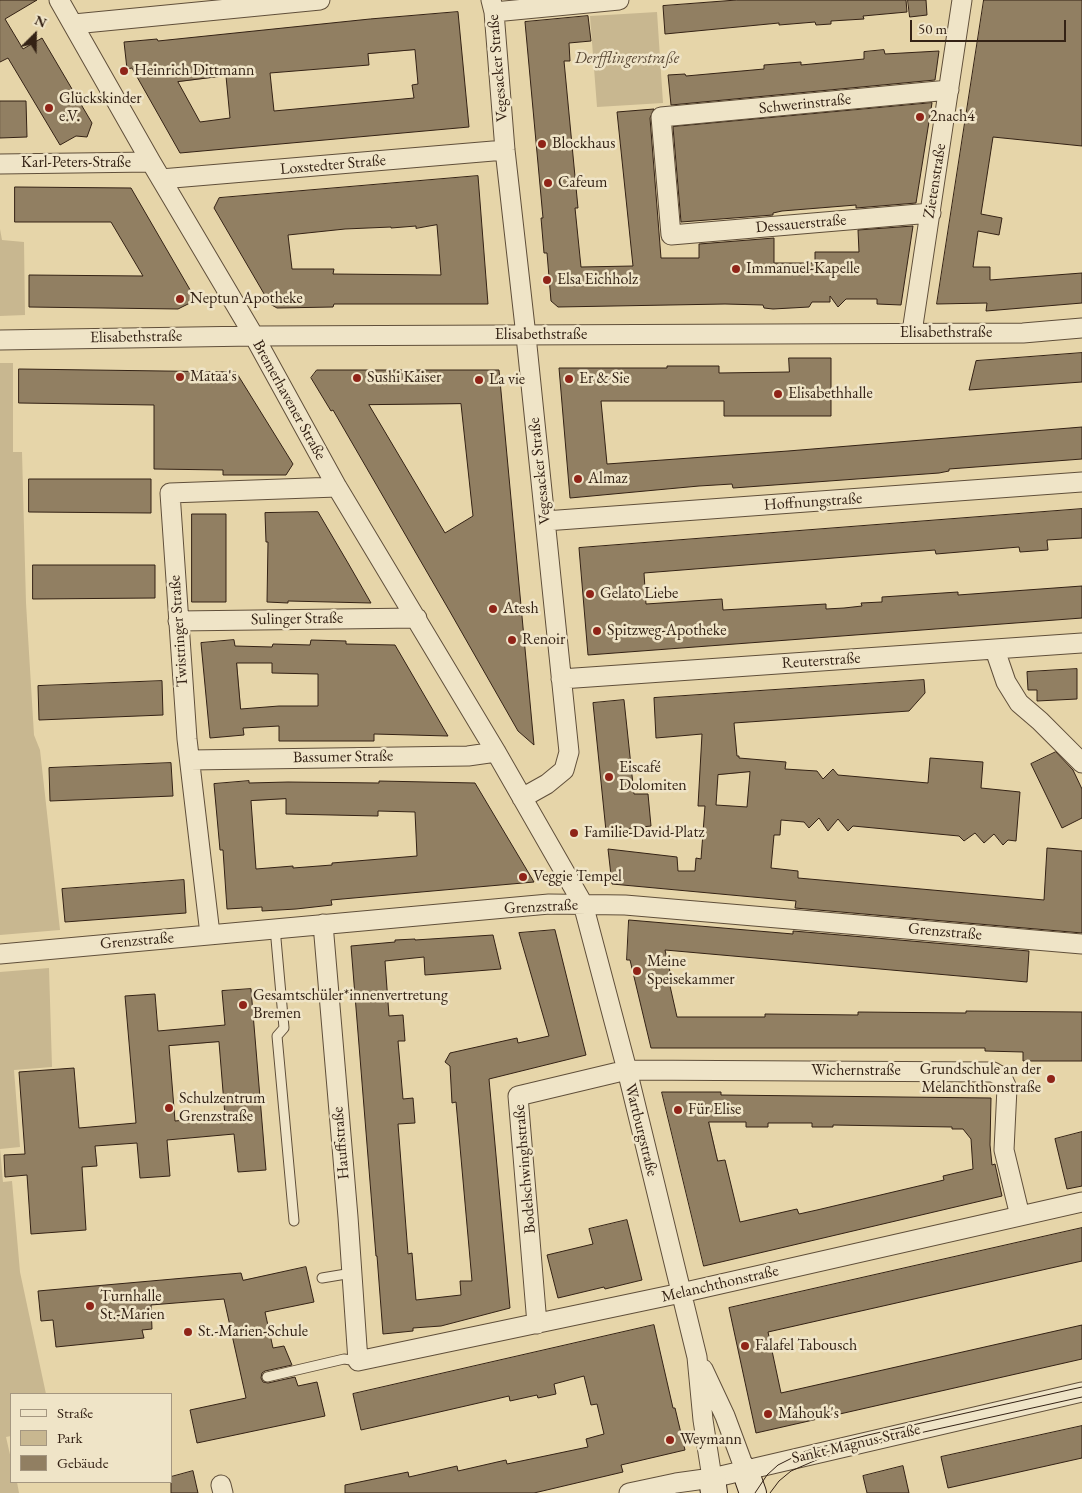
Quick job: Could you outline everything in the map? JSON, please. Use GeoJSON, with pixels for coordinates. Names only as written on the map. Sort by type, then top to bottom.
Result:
{"type":"FeatureCollection","features":[{"type":"Feature","properties":{"kind":"street","name":"Bremerhavener Straße"},"geometry":{"type":"LineString","coordinates":[[59,0],[254,336],[337,487],[417,618],[522,798]]}},
{"type":"Feature","properties":{"kind":"street"},"geometry":{"type":"LineString","coordinates":[[74,24],[320,0]]}},
{"type":"Feature","properties":{"kind":"street"},"geometry":{"type":"LineString","coordinates":[[493,6],[619,0]]}},
{"type":"Feature","properties":{"kind":"street","name":"Zietenstraße"},"geometry":{"type":"LineString","coordinates":[[912,332],[962,0]]}},
{"type":"Feature","properties":{"kind":"street","name":"Vegesacker Straße"},"geometry":{"type":"LineString","coordinates":[[493,6],[505,150],[569,752],[564,770],[548,784],[522,798]]}},
{"type":"Feature","properties":{"kind":"street","name":"Schwerinstraße"},"geometry":{"type":"LineString","coordinates":[[671,235],[661,117],[949,90]]}},
{"type":"Feature","properties":{"kind":"street","name":"Loxstedter Straße"},"geometry":{"type":"LineString","coordinates":[[156,170],[505,150]]}},
{"type":"Feature","properties":{"kind":"street","name":"Karl-Peters-Straße"},"geometry":{"type":"LineString","coordinates":[[0,164],[156,170]]}},
{"type":"Feature","properties":{"kind":"street","name":"Dessauerstraße"},"geometry":{"type":"LineString","coordinates":[[671,235],[931,213]]}},
{"type":"Feature","properties":{"kind":"street","name":"Elisabethstraße"},"geometry":{"type":"LineString","coordinates":[[0,340],[254,336],[1023,333],[1082,328]]}},
{"type":"Feature","properties":{"kind":"street","name":"Hoffnungstraße"},"geometry":{"type":"LineString","coordinates":[[545,521],[1082,482]]}},
{"type":"Feature","properties":{"kind":"street","name":"Twistringer Straße"},"geometry":{"type":"LineString","coordinates":[[210,934],[187,739],[170,493],[337,487]]}},
{"type":"Feature","properties":{"kind":"street","name":"Sulinger Straße"},"geometry":{"type":"LineString","coordinates":[[178,621],[417,618]]}},
{"type":"Feature","properties":{"kind":"street","name":"Reuterstraße"},"geometry":{"type":"LineString","coordinates":[[561,678],[1082,643]]}},
{"type":"Feature","properties":{"kind":"street"},"geometry":{"type":"LineString","coordinates":[[995,650],[1006,682],[1019,703],[1082,763]]}},
{"type":"Feature","properties":{"kind":"street","name":"Bassumer Straße"},"geometry":{"type":"LineString","coordinates":[[190,760],[468,756],[496,752]]}},
{"type":"Feature","properties":{"kind":"street"},"geometry":{"type":"LineString","coordinates":[[522,798],[582,904]]}},
{"type":"Feature","properties":{"kind":"street","name":"Grenzstraße"},"geometry":{"type":"LineString","coordinates":[[0,954],[550,904],[635,906],[1082,944]]}},
{"type":"Feature","properties":{"kind":"street","name":"Wartburgstraße"},"geometry":{"type":"LineString","coordinates":[[582,904],[627,1070],[697,1357],[703,1420],[713,1485]]}},
{"type":"Feature","properties":{"kind":"street","name":"Hauffstraße"},"geometry":{"type":"LineString","coordinates":[[322,924],[358,1362]]}},
{"type":"Feature","properties":{"kind":"street","name":"Wichernstraße"},"geometry":{"type":"LineString","coordinates":[[627,1070],[993,1072],[1002,1077],[1007,1088],[1004,1150],[1020,1216]]}},
{"type":"Feature","properties":{"kind":"street","name":"Bodelschwinghstraße"},"geometry":{"type":"LineString","coordinates":[[537,1324],[518,1096],[627,1070]]}},
{"type":"Feature","properties":{"kind":"street","name":"Melanchthonstraße"},"geometry":{"type":"LineString","coordinates":[[358,1362],[681,1293],[1082,1202]]}},
{"type":"Feature","properties":{"kind":"street","name":"Wartburgstraße"},"geometry":{"type":"LineString","coordinates":[[697,1357],[725,1416],[749,1481]]}},
{"type":"Feature","properties":{"kind":"street","name":"Sankt-Magnus-Straße"},"geometry":{"type":"LineString","coordinates":[[629,1493],[676,1483],[713,1485],[749,1481],[1082,1392]]}},
{"type":"Feature","properties":{"kind":"lane"},"geometry":{"type":"LineString","coordinates":[[274,928],[284,1028],[277,1036],[294,1221]]}},
{"type":"Feature","properties":{"kind":"lane"},"geometry":{"type":"LineString","coordinates":[[322,1278],[352,1273]]}},
{"type":"Feature","properties":{"kind":"lane"},"geometry":{"type":"LineString","coordinates":[[267,1376],[344,1359],[358,1362]]}},
{"type":"Feature","properties":{"kind":"green space","name":"Derfflingerstraße"},"geometry":{"type":"Polygon","coordinates":[[[657,12],[663,103],[597,107],[590,16],[657,12]]]}},
{"type":"Feature","properties":{"kind":"green space"},"geometry":{"type":"Polygon","coordinates":[[[0,229],[2,240],[24,242],[25,315],[0,316],[0,229]]]}},
{"type":"Feature","properties":{"kind":"green space"},"geometry":{"type":"Polygon","coordinates":[[[0,363],[13,363],[13,452],[22,452],[26,603],[34,735],[40,750],[60,930],[0,935],[0,363]]]}},
{"type":"Feature","properties":{"kind":"green space"},"geometry":{"type":"Polygon","coordinates":[[[49,968],[52,1067],[14,1070],[20,1147],[0,1149],[0,972],[49,968]]]}},
{"type":"Feature","properties":{"kind":"green space"},"geometry":{"type":"Polygon","coordinates":[[[0,1149],[3,1182],[12,1181],[20,1272],[46,1393],[10,1393],[10,1436],[6,1437],[10,1455],[10,1483],[17,1483],[19,1493],[0,1493],[0,1149]]]}},
{"type":"Feature","properties":{"kind":"building"},"geometry":{"type":"Polygon","coordinates":[[[0,0],[37,0],[5,19],[23,49],[42,38],[92,123],[87,137],[76,136],[60,145],[8,58],[0,62],[0,0]]]}},
{"type":"Feature","properties":{"kind":"building"},"geometry":{"type":"Polygon","coordinates":[[[737,0],[906,0],[907,12],[863,16],[864,19],[831,21],[831,24],[816,25],[815,22],[779,25],[779,23],[665,34],[663,6],[737,0]]]}},
{"type":"Feature","properties":{"kind":"building"},"geometry":{"type":"Polygon","coordinates":[[[908,0],[926,0],[927,15],[910,17],[908,0]]]}},
{"type":"Feature","properties":{"kind":"building"},"geometry":{"type":"Polygon","coordinates":[[[984,0],[1082,0],[1082,146],[993,137],[981,214],[1002,218],[999,235],[978,231],[973,267],[990,267],[990,280],[1082,273],[1082,303],[986,311],[987,303],[937,304],[984,0]]]}},
{"type":"Feature","properties":{"kind":"building"},"geometry":{"type":"Polygon","coordinates":[[[458,12],[469,127],[180,153],[132,68],[127,69],[124,42],[157,39],[158,41],[458,12]],[[415,50],[368,54],[369,65],[270,73],[274,111],[414,98],[412,85],[418,84],[415,50]],[[226,76],[178,82],[200,122],[230,118],[226,76]]]}},
{"type":"Feature","properties":{"kind":"building"},"geometry":{"type":"Polygon","coordinates":[[[588,16],[591,41],[569,43],[570,61],[564,61],[578,208],[575,208],[581,267],[633,266],[617,112],[654,109],[650,118],[661,258],[699,258],[699,244],[774,238],[774,263],[815,263],[815,252],[859,252],[858,230],[913,226],[901,305],[877,304],[877,299],[846,299],[838,307],[830,296],[830,302],[812,302],[809,307],[773,309],[764,308],[763,305],[725,304],[558,307],[551,301],[547,253],[544,253],[541,218],[543,218],[525,22],[588,16]]]}},
{"type":"Feature","properties":{"kind":"building"},"geometry":{"type":"Polygon","coordinates":[[[884,50],[885,54],[939,51],[935,80],[671,105],[668,75],[685,74],[686,76],[764,69],[764,65],[801,62],[801,65],[864,59],[864,52],[884,50]]]}},
{"type":"Feature","properties":{"kind":"building"},"geometry":{"type":"Polygon","coordinates":[[[0,101],[26,101],[27,137],[0,138],[0,101]]]}},
{"type":"Feature","properties":{"kind":"building"},"geometry":{"type":"Polygon","coordinates":[[[932,103],[916,203],[856,208],[856,205],[782,211],[773,213],[773,215],[681,222],[673,127],[932,103]]]}},
{"type":"Feature","properties":{"kind":"building"},"geometry":{"type":"Polygon","coordinates":[[[478,176],[488,304],[334,304],[333,307],[277,308],[270,304],[214,208],[219,198],[478,176]],[[437,225],[416,228],[416,226],[345,229],[288,235],[292,269],[334,269],[333,274],[441,275],[437,225]]]}},
{"type":"Feature","properties":{"kind":"building"},"geometry":{"type":"Polygon","coordinates":[[[15,187],[131,188],[196,300],[178,309],[29,307],[29,275],[143,276],[111,222],[15,222],[15,187]]]}},
{"type":"Feature","properties":{"kind":"building"},"geometry":{"type":"Polygon","coordinates":[[[1082,353],[1082,382],[969,390],[976,361],[1082,353]]]}},
{"type":"Feature","properties":{"kind":"building"},"geometry":{"type":"Polygon","coordinates":[[[789,358],[831,358],[831,416],[724,416],[724,401],[601,401],[607,464],[1082,427],[1082,459],[949,469],[949,471],[939,473],[733,488],[732,484],[699,486],[570,498],[559,368],[719,366],[719,373],[789,372],[789,358]]]}},
{"type":"Feature","properties":{"kind":"building"},"geometry":{"type":"Polygon","coordinates":[[[19,369],[236,372],[293,464],[286,475],[223,475],[223,470],[154,469],[154,405],[19,403],[19,369]]]}},
{"type":"Feature","properties":{"kind":"building"},"geometry":{"type":"Polygon","coordinates":[[[317,370],[499,370],[534,745],[518,731],[333,410],[331,411],[311,378],[317,370]],[[461,404],[369,405],[445,533],[473,516],[461,404]]]}},
{"type":"Feature","properties":{"kind":"building"},"geometry":{"type":"Polygon","coordinates":[[[29,479],[151,479],[151,513],[29,512],[29,479]]]}},
{"type":"Feature","properties":{"kind":"building"},"geometry":{"type":"Polygon","coordinates":[[[1082,509],[1082,538],[1047,540],[1048,550],[1020,552],[1019,547],[936,554],[935,550],[644,573],[646,604],[722,599],[723,610],[826,604],[826,609],[844,608],[862,606],[861,603],[882,602],[882,597],[958,592],[958,595],[1082,586],[1082,618],[588,655],[579,548],[1082,509]]]}},
{"type":"Feature","properties":{"kind":"building"},"geometry":{"type":"Polygon","coordinates":[[[318,512],[371,603],[267,602],[268,542],[266,542],[265,513],[318,512]]]}},
{"type":"Feature","properties":{"kind":"building"},"geometry":{"type":"Polygon","coordinates":[[[192,514],[226,514],[226,602],[192,602],[192,514]]]}},
{"type":"Feature","properties":{"kind":"building"},"geometry":{"type":"Polygon","coordinates":[[[33,565],[155,565],[155,598],[33,599],[33,565]]]}},
{"type":"Feature","properties":{"kind":"building"},"geometry":{"type":"Polygon","coordinates":[[[234,640],[235,646],[272,647],[273,644],[310,645],[311,640],[346,641],[346,644],[395,645],[448,736],[374,734],[374,741],[279,741],[279,726],[243,728],[244,735],[210,738],[201,643],[234,640]],[[237,663],[241,709],[279,706],[318,706],[318,674],[272,673],[272,663],[237,663]]]}},
{"type":"Feature","properties":{"kind":"building"},"geometry":{"type":"Polygon","coordinates":[[[1077,669],[1077,699],[1037,701],[1037,690],[1028,690],[1027,672],[1077,669]]]}},
{"type":"Feature","properties":{"kind":"building"},"geometry":{"type":"Polygon","coordinates":[[[924,680],[925,693],[909,711],[734,723],[737,756],[739,758],[786,762],[785,769],[817,771],[823,779],[833,769],[838,775],[928,783],[930,758],[983,762],[981,788],[1020,792],[1016,841],[1008,840],[1003,845],[994,834],[984,843],[975,833],[964,841],[959,836],[853,826],[848,831],[838,819],[828,831],[819,818],[809,828],[804,822],[781,820],[780,835],[774,835],[771,868],[798,871],[798,878],[1044,900],[1047,848],[1082,851],[1082,933],[795,908],[796,901],[612,884],[608,849],[677,857],[678,871],[695,871],[696,858],[701,859],[705,806],[698,806],[702,734],[656,738],[654,698],[924,680]],[[750,772],[718,775],[716,805],[747,807],[750,772]]]}},
{"type":"Feature","properties":{"kind":"building"},"geometry":{"type":"Polygon","coordinates":[[[162,681],[163,715],[39,720],[38,686],[162,681]]]}},
{"type":"Feature","properties":{"kind":"building"},"geometry":{"type":"Polygon","coordinates":[[[624,700],[634,794],[648,794],[651,826],[606,831],[593,703],[624,700]]]}},
{"type":"Feature","properties":{"kind":"building"},"geometry":{"type":"Polygon","coordinates":[[[1056,752],[1073,770],[1082,789],[1082,818],[1062,828],[1031,764],[1056,752]]]}},
{"type":"Feature","properties":{"kind":"building"},"geometry":{"type":"Polygon","coordinates":[[[171,763],[173,796],[50,801],[49,768],[171,763]]]}},
{"type":"Feature","properties":{"kind":"building"},"geometry":{"type":"Polygon","coordinates":[[[249,781],[249,783],[379,783],[379,781],[475,783],[534,882],[331,900],[332,905],[296,909],[262,911],[262,907],[227,909],[223,850],[220,850],[214,784],[249,781]],[[286,799],[251,801],[256,869],[332,865],[332,863],[417,856],[415,812],[378,811],[378,816],[286,814],[286,799]]]}},
{"type":"Feature","properties":{"kind":"building"},"geometry":{"type":"Polygon","coordinates":[[[184,880],[186,913],[65,922],[62,889],[184,880]]]}},
{"type":"Feature","properties":{"kind":"building"},"geometry":{"type":"Polygon","coordinates":[[[629,920],[793,934],[793,931],[1029,951],[1027,982],[665,950],[671,976],[668,977],[677,1017],[765,1017],[765,1014],[858,1015],[858,1012],[1082,1012],[1082,1061],[1023,1061],[1023,1052],[985,1051],[985,1048],[651,1048],[630,960],[627,960],[629,920]]]}},
{"type":"Feature","properties":{"kind":"building"},"geometry":{"type":"Polygon","coordinates":[[[555,930],[586,1055],[489,1079],[510,1308],[441,1326],[413,1328],[413,1331],[383,1334],[351,946],[395,942],[395,940],[493,935],[501,969],[425,975],[424,957],[385,961],[389,1016],[403,1015],[405,1041],[398,1041],[403,1099],[413,1098],[415,1123],[398,1124],[408,1254],[412,1253],[416,1300],[461,1295],[460,1281],[472,1281],[456,1102],[452,1103],[450,1066],[445,1062],[450,1053],[517,1038],[518,1043],[549,1036],[519,933],[555,930]]]}},
{"type":"Feature","properties":{"kind":"building"},"geometry":{"type":"Polygon","coordinates":[[[251,989],[266,1170],[238,1172],[234,1134],[167,1140],[170,1176],[140,1178],[137,1143],[95,1146],[97,1166],[82,1167],[86,1230],[31,1234],[27,1175],[5,1177],[4,1155],[25,1154],[19,1072],[74,1068],[79,1128],[136,1123],[125,996],[155,994],[158,1031],[225,1025],[222,991],[251,989]],[[219,1042],[169,1046],[175,1121],[225,1116],[219,1042]]]}},
{"type":"Feature","properties":{"kind":"building"},"geometry":{"type":"Polygon","coordinates":[[[662,1092],[721,1092],[721,1095],[991,1098],[990,1145],[992,1165],[995,1164],[1002,1196],[704,1266],[662,1092]],[[709,1122],[718,1161],[725,1160],[740,1222],[797,1209],[799,1214],[817,1210],[944,1180],[943,1176],[973,1169],[971,1139],[963,1129],[952,1129],[952,1127],[833,1125],[833,1127],[812,1127],[812,1123],[768,1123],[768,1127],[746,1127],[746,1122],[709,1122]]]}},
{"type":"Feature","properties":{"kind":"building"},"geometry":{"type":"Polygon","coordinates":[[[1082,1132],[1082,1186],[1067,1189],[1055,1139],[1082,1132]]]}},
{"type":"Feature","properties":{"kind":"building"},"geometry":{"type":"Polygon","coordinates":[[[627,1220],[642,1280],[558,1298],[547,1255],[593,1244],[589,1229],[627,1220]]]}},
{"type":"Feature","properties":{"kind":"building"},"geometry":{"type":"Polygon","coordinates":[[[1082,1228],[1082,1261],[768,1332],[781,1393],[1082,1325],[1082,1359],[756,1433],[729,1308],[1082,1228]]]}},
{"type":"Feature","properties":{"kind":"building"},"geometry":{"type":"Polygon","coordinates":[[[306,1267],[314,1302],[265,1312],[273,1348],[284,1346],[292,1365],[265,1371],[262,1373],[261,1378],[263,1382],[268,1383],[295,1377],[298,1386],[317,1382],[325,1416],[197,1443],[190,1410],[246,1398],[224,1299],[151,1305],[152,1329],[142,1330],[144,1338],[56,1347],[53,1320],[41,1321],[38,1291],[241,1273],[243,1280],[306,1267]]]}},
{"type":"Feature","properties":{"kind":"building"},"geometry":{"type":"Polygon","coordinates":[[[654,1325],[673,1408],[675,1408],[685,1450],[621,1465],[623,1472],[534,1493],[345,1493],[345,1485],[408,1472],[409,1477],[457,1466],[458,1471],[506,1460],[507,1464],[588,1447],[586,1439],[604,1434],[597,1404],[591,1405],[584,1376],[554,1384],[556,1394],[538,1398],[537,1395],[510,1401],[509,1396],[361,1430],[353,1394],[654,1325]]]}},
{"type":"Feature","properties":{"kind":"building"},"geometry":{"type":"Polygon","coordinates":[[[1082,1426],[1082,1458],[948,1488],[941,1457],[1082,1426]]]}},
{"type":"Feature","properties":{"kind":"building"},"geometry":{"type":"Polygon","coordinates":[[[903,1466],[909,1493],[867,1493],[863,1476],[903,1466]]]}},
{"type":"Feature","properties":{"kind":"building"},"geometry":{"type":"Polygon","coordinates":[[[193,1471],[198,1493],[171,1493],[172,1477],[193,1471]]]}},
{"type":"Feature","properties":{"kind":"tram line"},"geometry":{"type":"LineString","coordinates":[[755,1493],[767,1475],[778,1465],[806,1451],[868,1435],[1082,1387]]}},
{"type":"Feature","properties":{"kind":"tram line"},"geometry":{"type":"LineString","coordinates":[[770,1493],[779,1481],[791,1471],[821,1458],[924,1432],[1082,1397]]}},
{"type":"Feature","properties":{"kind":"place","name":"Heinrich Dittmann"},"geometry":{"type":"Point","coordinates":[124,71]}},
{"type":"Feature","properties":{"kind":"place","name":"Glückskinder e.V."},"geometry":{"type":"Point","coordinates":[49,108]}},
{"type":"Feature","properties":{"kind":"place","name":"2nach4"},"geometry":{"type":"Point","coordinates":[920,117]}},
{"type":"Feature","properties":{"kind":"place","name":"Blockhaus"},"geometry":{"type":"Point","coordinates":[542,144]}},
{"type":"Feature","properties":{"kind":"place","name":"Cafeum"},"geometry":{"type":"Point","coordinates":[548,183]}},
{"type":"Feature","properties":{"kind":"place","name":"Immanuel-Kapelle"},"geometry":{"type":"Point","coordinates":[736,269]}},
{"type":"Feature","properties":{"kind":"place","name":"Elsa Eichholz"},"geometry":{"type":"Point","coordinates":[547,280]}},
{"type":"Feature","properties":{"kind":"place","name":"Neptun Apotheke"},"geometry":{"type":"Point","coordinates":[180,299]}},
{"type":"Feature","properties":{"kind":"place","name":"Mataa's"},"geometry":{"type":"Point","coordinates":[180,377]}},
{"type":"Feature","properties":{"kind":"place","name":"Sushi Kaiser"},"geometry":{"type":"Point","coordinates":[357,378]}},
{"type":"Feature","properties":{"kind":"place","name":"Er & Sie"},"geometry":{"type":"Point","coordinates":[569,379]}},
{"type":"Feature","properties":{"kind":"place","name":"La vie"},"geometry":{"type":"Point","coordinates":[479,380]}},
{"type":"Feature","properties":{"kind":"place","name":"Elisabethhalle"},"geometry":{"type":"Point","coordinates":[778,394]}},
{"type":"Feature","properties":{"kind":"place","name":"Almaz"},"geometry":{"type":"Point","coordinates":[578,479]}},
{"type":"Feature","properties":{"kind":"place","name":"Gelato Liebe"},"geometry":{"type":"Point","coordinates":[590,594]}},
{"type":"Feature","properties":{"kind":"place","name":"Atesh"},"geometry":{"type":"Point","coordinates":[493,609]}},
{"type":"Feature","properties":{"kind":"place","name":"Spitzweg-Apotheke"},"geometry":{"type":"Point","coordinates":[597,631]}},
{"type":"Feature","properties":{"kind":"place","name":"Renoir"},"geometry":{"type":"Point","coordinates":[512,640]}},
{"type":"Feature","properties":{"kind":"place","name":"Eiscafé Dolomiten"},"geometry":{"type":"Point","coordinates":[609,777]}},
{"type":"Feature","properties":{"kind":"place","name":"Familie-David-Platz"},"geometry":{"type":"Point","coordinates":[574,833]}},
{"type":"Feature","properties":{"kind":"place","name":"Veggie Tempel"},"geometry":{"type":"Point","coordinates":[523,877]}},
{"type":"Feature","properties":{"kind":"place","name":"Meine Speisekammer"},"geometry":{"type":"Point","coordinates":[637,971]}},
{"type":"Feature","properties":{"kind":"place","name":"Gesamtschüler*innenvertretung Bremen"},"geometry":{"type":"Point","coordinates":[243,1005]}},
{"type":"Feature","properties":{"kind":"place","name":"Grundschule an der Melanchthonstraße"},"geometry":{"type":"Point","coordinates":[1051,1079]}},
{"type":"Feature","properties":{"kind":"place","name":"Schulzentrum Grenzstraße"},"geometry":{"type":"Point","coordinates":[169,1108]}},
{"type":"Feature","properties":{"kind":"place","name":"Für Elise"},"geometry":{"type":"Point","coordinates":[678,1110]}},
{"type":"Feature","properties":{"kind":"place","name":"Turnhalle St.-Marien"},"geometry":{"type":"Point","coordinates":[90,1306]}},
{"type":"Feature","properties":{"kind":"place","name":"St.-Marien-Schule"},"geometry":{"type":"Point","coordinates":[188,1332]}},
{"type":"Feature","properties":{"kind":"place","name":"Falafel Tabousch"},"geometry":{"type":"Point","coordinates":[745,1346]}},
{"type":"Feature","properties":{"kind":"place","name":"Mahouk's"},"geometry":{"type":"Point","coordinates":[768,1414]}},
{"type":"Feature","properties":{"kind":"place","name":"Weymann"},"geometry":{"type":"Point","coordinates":[670,1440]}}]}
